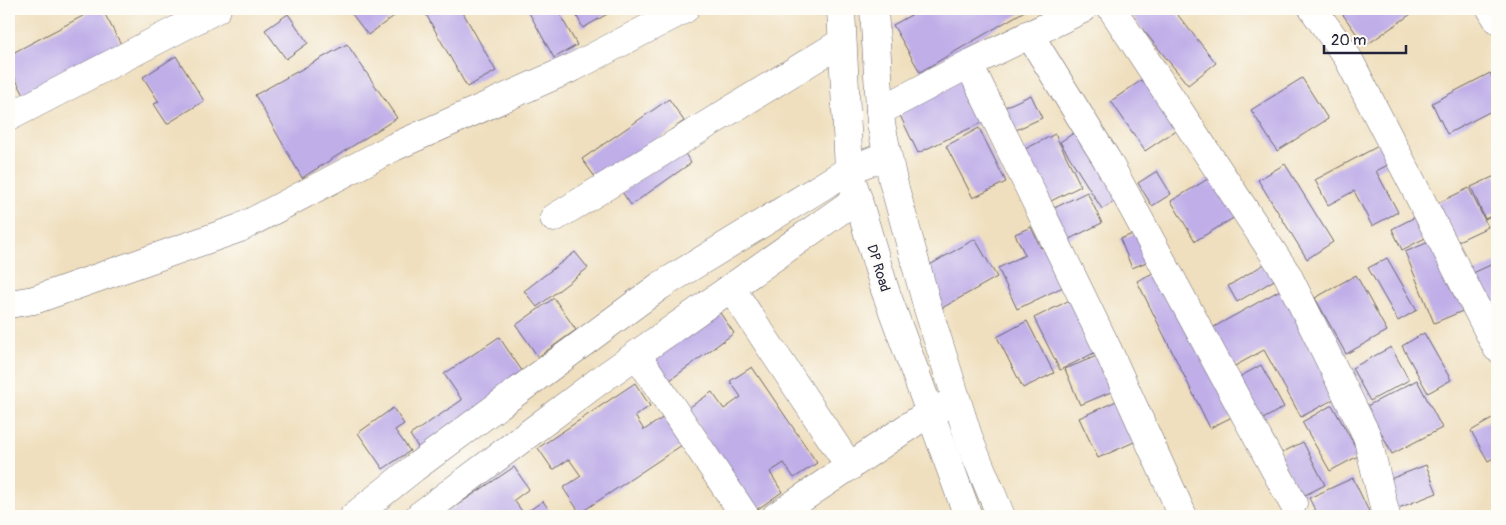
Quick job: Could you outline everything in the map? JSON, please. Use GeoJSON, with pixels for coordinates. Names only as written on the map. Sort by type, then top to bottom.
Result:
{"type":"FeatureCollection","features":[{"type":"Feature","properties":{"kind":"street"},"geometry":{"type":"LineString","coordinates":[[9,117],[216,9]]}},
{"type":"Feature","properties":{"kind":"street"},"geometry":{"type":"LineString","coordinates":[[9,304],[34,300],[240,228],[394,147],[574,67],[685,9]]}},
{"type":"Feature","properties":{"kind":"street","name":"DP Road"},"geometry":{"type":"LineString","coordinates":[[841,9],[849,170],[885,290],[968,516]]}},
{"type":"Feature","properties":{"kind":"street"},"geometry":{"type":"LineString","coordinates":[[874,9],[880,110],[888,155],[928,309],[970,442],[1001,516]]}},
{"type":"Feature","properties":{"kind":"street"},"geometry":{"type":"LineString","coordinates":[[880,110],[1082,9]]}},
{"type":"Feature","properties":{"kind":"street"},"geometry":{"type":"LineString","coordinates":[[1112,9],[1287,274],[1367,436],[1386,516]]}},
{"type":"Feature","properties":{"kind":"street"},"geometry":{"type":"LineString","coordinates":[[1313,9],[1348,58],[1497,348]]}},
{"type":"Feature","properties":{"kind":"street"},"geometry":{"type":"LineString","coordinates":[[1491,9],[1497,19]]}},
{"type":"Feature","properties":{"kind":"street"},"geometry":{"type":"LineString","coordinates":[[1029,34],[1107,160],[1293,503]]}},
{"type":"Feature","properties":{"kind":"street"},"geometry":{"type":"LineString","coordinates":[[554,218],[842,42]]}},
{"type":"Feature","properties":{"kind":"street"},"geometry":{"type":"LineString","coordinates":[[969,64],[1106,348],[1183,516]]}},
{"type":"Feature","properties":{"kind":"street"},"geometry":{"type":"LineString","coordinates":[[354,516],[414,468],[660,286],[849,170],[888,155]]}},
{"type":"Feature","properties":{"kind":"street"},"geometry":{"type":"LineString","coordinates":[[419,516],[636,355],[858,198]]}},
{"type":"Feature","properties":{"kind":"street"},"geometry":{"type":"LineString","coordinates":[[731,288],[850,467]]}},
{"type":"Feature","properties":{"kind":"street"},"geometry":{"type":"LineString","coordinates":[[636,355],[745,516]]}},
{"type":"Feature","properties":{"kind":"street"},"geometry":{"type":"LineString","coordinates":[[776,516],[930,412],[957,401]]}},
{"type":"Feature","properties":{"kind":"building"},"geometry":{"type":"Polygon","coordinates":[[[96,9],[102,9],[121,44],[24,95],[9,67],[9,55],[96,9]]]}},
{"type":"Feature","properties":{"kind":"building"},"geometry":{"type":"Polygon","coordinates":[[[348,9],[399,9],[401,11],[368,35],[348,9]]]}},
{"type":"Feature","properties":{"kind":"building"},"geometry":{"type":"Polygon","coordinates":[[[423,9],[461,9],[496,71],[467,87],[423,9]]]}},
{"type":"Feature","properties":{"kind":"building"},"geometry":{"type":"Polygon","coordinates":[[[527,9],[567,9],[559,13],[577,45],[554,58],[527,9]]]}},
{"type":"Feature","properties":{"kind":"building"},"geometry":{"type":"Polygon","coordinates":[[[573,9],[607,9],[609,13],[583,28],[573,9]]]}},
{"type":"Feature","properties":{"kind":"building"},"geometry":{"type":"Polygon","coordinates":[[[922,9],[1028,9],[920,72],[893,25],[922,9]]]}},
{"type":"Feature","properties":{"kind":"building"},"geometry":{"type":"Polygon","coordinates":[[[1126,9],[1173,9],[1216,63],[1188,85],[1126,9]]]}},
{"type":"Feature","properties":{"kind":"building"},"geometry":{"type":"Polygon","coordinates":[[[1339,9],[1408,9],[1411,14],[1365,46],[1339,9]]]}},
{"type":"Feature","properties":{"kind":"building"},"geometry":{"type":"Polygon","coordinates":[[[288,14],[308,43],[286,59],[265,30],[288,14]]]}},
{"type":"Feature","properties":{"kind":"building"},"geometry":{"type":"Polygon","coordinates":[[[347,44],[397,118],[302,178],[255,95],[347,44]]]}},
{"type":"Feature","properties":{"kind":"building"},"geometry":{"type":"Polygon","coordinates":[[[176,56],[204,101],[167,124],[154,104],[159,102],[143,77],[176,56]]]}},
{"type":"Feature","properties":{"kind":"building"},"geometry":{"type":"Polygon","coordinates":[[[960,73],[983,122],[918,153],[895,105],[960,73]]]}},
{"type":"Feature","properties":{"kind":"building"},"geometry":{"type":"Polygon","coordinates":[[[1490,73],[1497,87],[1497,108],[1447,134],[1432,103],[1490,73]]]}},
{"type":"Feature","properties":{"kind":"building"},"geometry":{"type":"Polygon","coordinates":[[[1146,77],[1181,127],[1145,151],[1111,101],[1146,77]]]}},
{"type":"Feature","properties":{"kind":"building"},"geometry":{"type":"Polygon","coordinates":[[[1302,78],[1328,119],[1277,151],[1251,110],[1302,78]]]}},
{"type":"Feature","properties":{"kind":"building"},"geometry":{"type":"Polygon","coordinates":[[[1031,95],[1042,118],[1007,134],[996,111],[1031,95]]]}},
{"type":"Feature","properties":{"kind":"building"},"geometry":{"type":"Polygon","coordinates":[[[669,99],[684,121],[598,181],[582,159],[669,99]]]}},
{"type":"Feature","properties":{"kind":"building"},"geometry":{"type":"Polygon","coordinates":[[[979,128],[1006,182],[973,198],[946,146],[979,128]]]}},
{"type":"Feature","properties":{"kind":"building"},"geometry":{"type":"Polygon","coordinates":[[[1080,129],[1122,197],[1102,209],[1060,142],[1080,129]]]}},
{"type":"Feature","properties":{"kind":"building"},"geometry":{"type":"Polygon","coordinates":[[[1055,134],[1081,186],[1043,205],[1017,153],[1055,134]]]}},
{"type":"Feature","properties":{"kind":"building"},"geometry":{"type":"Polygon","coordinates":[[[1384,143],[1394,162],[1376,171],[1398,212],[1372,226],[1354,191],[1328,205],[1315,180],[1384,143]]]}},
{"type":"Feature","properties":{"kind":"building"},"geometry":{"type":"Polygon","coordinates":[[[682,149],[691,163],[631,205],[622,192],[682,149]]]}},
{"type":"Feature","properties":{"kind":"building"},"geometry":{"type":"Polygon","coordinates":[[[1285,164],[1333,242],[1307,259],[1258,180],[1285,164]]]}},
{"type":"Feature","properties":{"kind":"building"},"geometry":{"type":"Polygon","coordinates":[[[1157,171],[1171,194],[1152,206],[1138,183],[1157,171]]]}},
{"type":"Feature","properties":{"kind":"building"},"geometry":{"type":"Polygon","coordinates":[[[1218,173],[1242,213],[1195,241],[1171,201],[1218,173]]]}},
{"type":"Feature","properties":{"kind":"building"},"geometry":{"type":"Polygon","coordinates":[[[1497,175],[1497,213],[1485,219],[1471,187],[1497,175]]]}},
{"type":"Feature","properties":{"kind":"building"},"geometry":{"type":"Polygon","coordinates":[[[1469,188],[1488,227],[1454,243],[1436,204],[1469,188]]]}},
{"type":"Feature","properties":{"kind":"building"},"geometry":{"type":"Polygon","coordinates":[[[1087,192],[1102,223],[1061,243],[1046,212],[1087,192]]]}},
{"type":"Feature","properties":{"kind":"building"},"geometry":{"type":"Polygon","coordinates":[[[1421,214],[1431,235],[1402,250],[1392,229],[1421,214]]]}},
{"type":"Feature","properties":{"kind":"building"},"geometry":{"type":"Polygon","coordinates":[[[1031,227],[1041,248],[1048,244],[1067,285],[1017,309],[998,268],[1025,255],[1015,234],[1031,227]]]}},
{"type":"Feature","properties":{"kind":"building"},"geometry":{"type":"Polygon","coordinates":[[[1143,230],[1154,259],[1132,268],[1120,239],[1143,230]]]}},
{"type":"Feature","properties":{"kind":"building"},"geometry":{"type":"Polygon","coordinates":[[[975,239],[997,277],[942,308],[921,270],[975,239]]]}},
{"type":"Feature","properties":{"kind":"building"},"geometry":{"type":"Polygon","coordinates":[[[1436,239],[1465,310],[1434,323],[1405,252],[1436,239]]]}},
{"type":"Feature","properties":{"kind":"building"},"geometry":{"type":"Polygon","coordinates":[[[575,252],[588,268],[537,307],[524,291],[575,252]]]}},
{"type":"Feature","properties":{"kind":"building"},"geometry":{"type":"Polygon","coordinates":[[[1387,258],[1417,310],[1398,321],[1368,268],[1387,258]]]}},
{"type":"Feature","properties":{"kind":"building"},"geometry":{"type":"Polygon","coordinates":[[[1273,259],[1283,275],[1237,302],[1228,286],[1273,259]]]}},
{"type":"Feature","properties":{"kind":"building"},"geometry":{"type":"Polygon","coordinates":[[[1497,262],[1497,311],[1490,315],[1471,274],[1497,262]]]}},
{"type":"Feature","properties":{"kind":"building"},"geometry":{"type":"Polygon","coordinates":[[[1161,269],[1234,416],[1210,428],[1137,281],[1161,269]]]}},
{"type":"Feature","properties":{"kind":"building"},"geometry":{"type":"Polygon","coordinates":[[[1356,275],[1387,331],[1346,354],[1315,298],[1356,275]]]}},
{"type":"Feature","properties":{"kind":"building"},"geometry":{"type":"Polygon","coordinates":[[[1282,289],[1340,396],[1301,417],[1264,350],[1233,367],[1212,328],[1282,289]]]}},
{"type":"Feature","properties":{"kind":"building"},"geometry":{"type":"Polygon","coordinates":[[[1076,297],[1102,349],[1060,370],[1034,318],[1076,297]]]}},
{"type":"Feature","properties":{"kind":"building"},"geometry":{"type":"Polygon","coordinates":[[[554,298],[576,330],[538,357],[516,325],[554,298]]]}},
{"type":"Feature","properties":{"kind":"building"},"geometry":{"type":"Polygon","coordinates":[[[718,310],[734,333],[662,386],[646,363],[718,310]]]}},
{"type":"Feature","properties":{"kind":"building"},"geometry":{"type":"Polygon","coordinates":[[[1027,321],[1054,373],[1023,388],[997,337],[1027,321]]]}},
{"type":"Feature","properties":{"kind":"building"},"geometry":{"type":"Polygon","coordinates":[[[1424,333],[1451,380],[1428,393],[1402,346],[1424,333]]]}},
{"type":"Feature","properties":{"kind":"building"},"geometry":{"type":"Polygon","coordinates":[[[499,337],[529,381],[422,453],[410,435],[462,400],[444,374],[499,337]]]}},
{"type":"Feature","properties":{"kind":"building"},"geometry":{"type":"Polygon","coordinates":[[[1391,347],[1409,380],[1370,401],[1352,368],[1391,347]]]}},
{"type":"Feature","properties":{"kind":"building"},"geometry":{"type":"Polygon","coordinates":[[[1104,353],[1118,389],[1080,405],[1065,369],[1104,353]]]}},
{"type":"Feature","properties":{"kind":"building"},"geometry":{"type":"Polygon","coordinates":[[[1261,365],[1284,407],[1258,422],[1234,380],[1261,365]]]}},
{"type":"Feature","properties":{"kind":"building"},"geometry":{"type":"Polygon","coordinates":[[[752,367],[817,463],[794,478],[784,463],[770,472],[782,492],[755,511],[687,409],[712,392],[724,409],[741,397],[730,381],[752,367]]]}},
{"type":"Feature","properties":{"kind":"building"},"geometry":{"type":"Polygon","coordinates":[[[1417,380],[1442,428],[1392,454],[1367,406],[1417,380]]]}},
{"type":"Feature","properties":{"kind":"building"},"geometry":{"type":"Polygon","coordinates":[[[635,383],[650,406],[635,416],[644,430],[664,417],[682,445],[580,513],[563,488],[581,476],[569,459],[553,470],[538,448],[635,383]]]}},
{"type":"Feature","properties":{"kind":"building"},"geometry":{"type":"Polygon","coordinates":[[[1123,398],[1141,439],[1098,458],[1079,418],[1123,398]]]}},
{"type":"Feature","properties":{"kind":"building"},"geometry":{"type":"Polygon","coordinates":[[[1332,405],[1360,455],[1330,471],[1302,422],[1332,405]]]}},
{"type":"Feature","properties":{"kind":"building"},"geometry":{"type":"Polygon","coordinates":[[[393,408],[404,424],[395,430],[410,451],[383,469],[358,433],[393,408]]]}},
{"type":"Feature","properties":{"kind":"building"},"geometry":{"type":"Polygon","coordinates":[[[1497,416],[1497,456],[1488,461],[1471,431],[1497,416]]]}},
{"type":"Feature","properties":{"kind":"building"},"geometry":{"type":"Polygon","coordinates":[[[1303,442],[1325,485],[1301,497],[1279,454],[1303,442]]]}},
{"type":"Feature","properties":{"kind":"building"},"geometry":{"type":"Polygon","coordinates":[[[1426,465],[1437,493],[1396,509],[1385,481],[1426,465]]]}},
{"type":"Feature","properties":{"kind":"building"},"geometry":{"type":"Polygon","coordinates":[[[514,467],[529,489],[514,500],[524,514],[543,501],[553,516],[441,516],[514,467]]]}},
{"type":"Feature","properties":{"kind":"building"},"geometry":{"type":"Polygon","coordinates":[[[1353,478],[1371,516],[1318,516],[1309,498],[1353,478]]]}}]}
